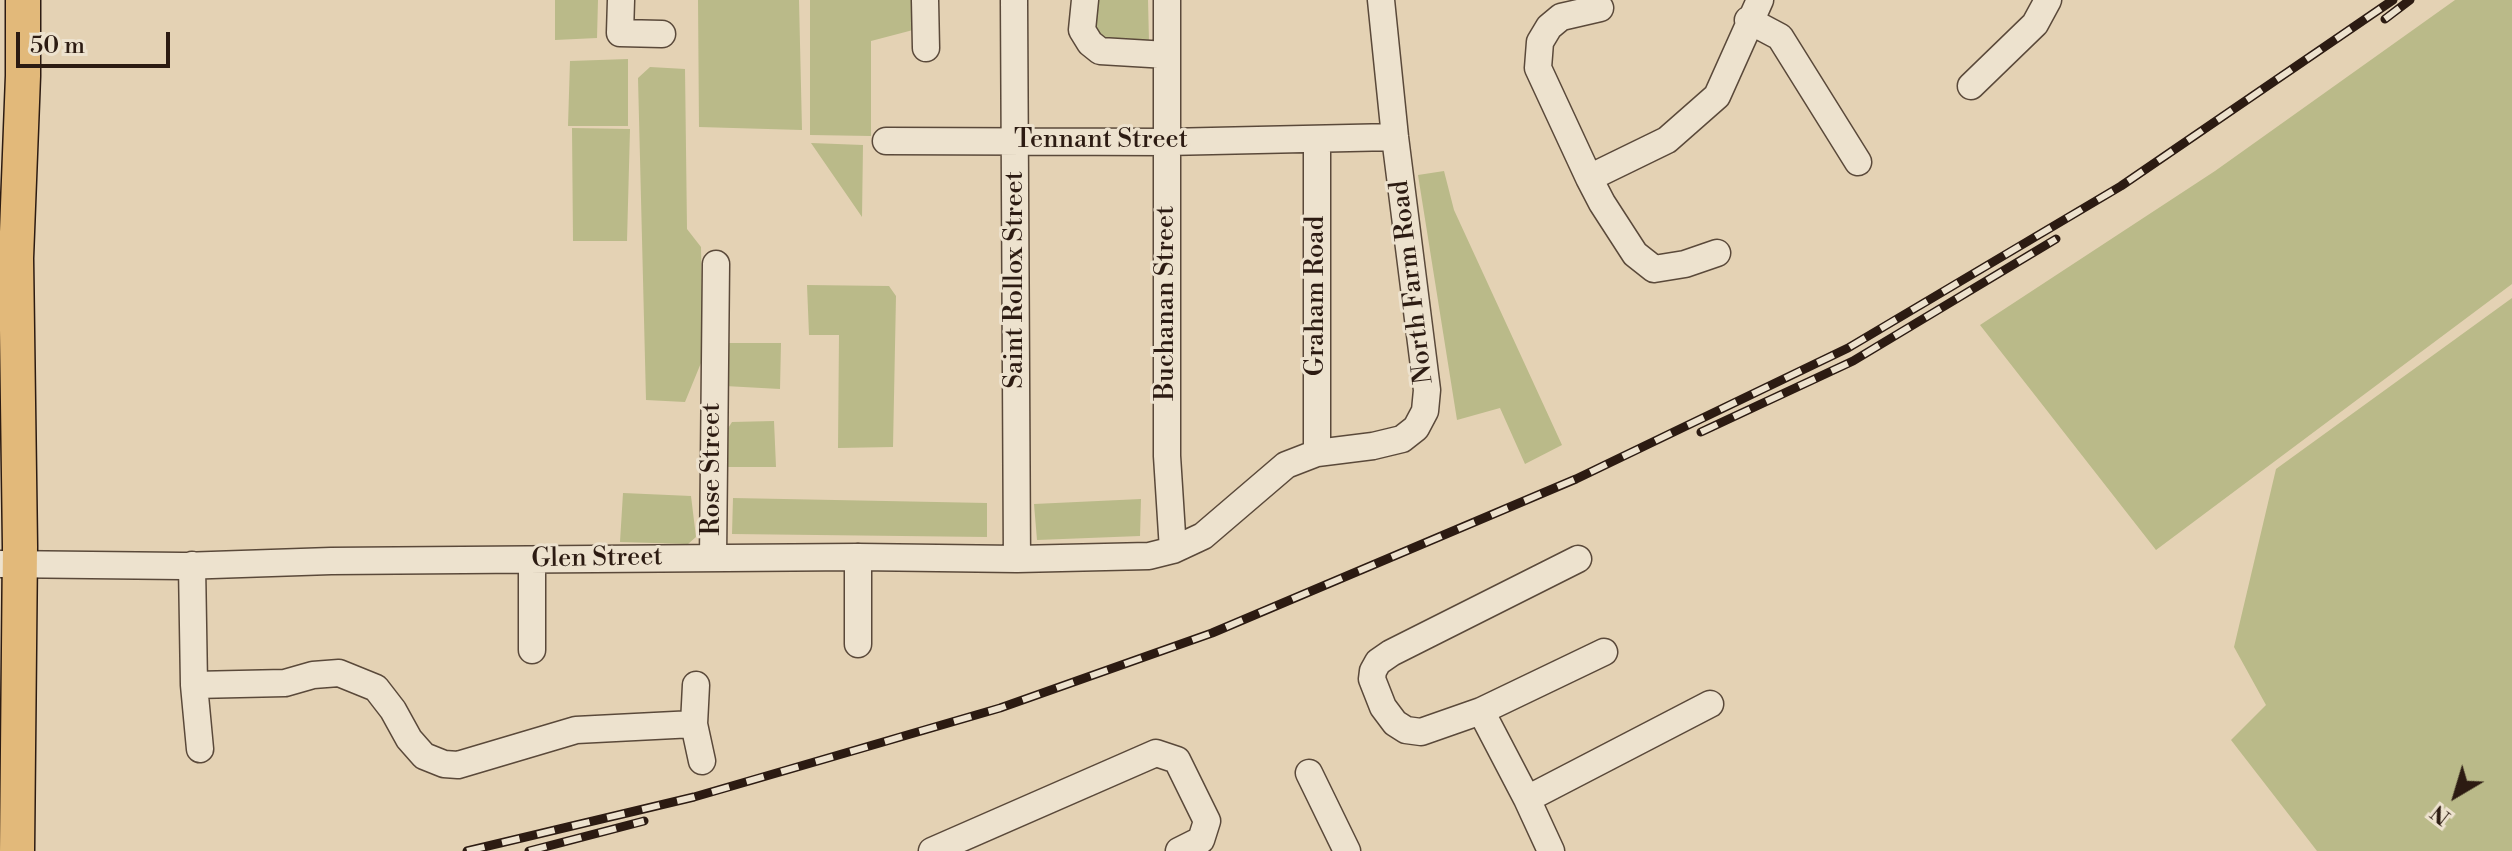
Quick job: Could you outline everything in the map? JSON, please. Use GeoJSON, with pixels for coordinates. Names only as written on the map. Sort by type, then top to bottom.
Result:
{"type":"FeatureCollection","features":[{"type":"Feature","properties":{"kind":"main road"},"geometry":{"type":"LineString","coordinates":[[17,851],[10,564],[23,0]]}},
{"type":"Feature","properties":{"kind":"street"},"geometry":{"type":"LineString","coordinates":[[621,0],[620,33],[662,34]]}},
{"type":"Feature","properties":{"kind":"street"},"geometry":{"type":"LineString","coordinates":[[925,0],[926,48]]}},
{"type":"Feature","properties":{"kind":"street","name":"Saint Rollox Street"},"geometry":{"type":"LineString","coordinates":[[1014,0],[1017,559]]}},
{"type":"Feature","properties":{"kind":"street"},"geometry":{"type":"LineString","coordinates":[[1085,0],[1082,30],[1100,51],[1167,55]]}},
{"type":"Feature","properties":{"kind":"street","name":"Buchanan Street"},"geometry":{"type":"LineString","coordinates":[[1167,0],[1167,456],[1173,550]]}},
{"type":"Feature","properties":{"kind":"street","name":"North Farm Road"},"geometry":{"type":"LineString","coordinates":[[1173,550],[1203,536],[1286,465],[1303,456],[1402,439],[1416,428],[1425,411],[1427,390],[1381,0]]}},
{"type":"Feature","properties":{"kind":"street"},"geometry":{"type":"LineString","coordinates":[[1971,86],[2035,24],[2048,0]]}},
{"type":"Feature","properties":{"kind":"street"},"geometry":{"type":"LineString","coordinates":[[1600,8],[1561,17],[1549,27],[1540,42],[1538,68],[1589,178],[1635,254],[1654,269],[1685,264],[1717,253]]}},
{"type":"Feature","properties":{"kind":"street"},"geometry":{"type":"LineString","coordinates":[[1589,178],[1667,140],[1717,96],[1754,10],[1780,37],[1858,162]]}},
{"type":"Feature","properties":{"kind":"street","name":"Tennant Street"},"geometry":{"type":"LineString","coordinates":[[886,141],[1166,142],[1395,137]]}},
{"type":"Feature","properties":{"kind":"street","name":"Graham Road"},"geometry":{"type":"LineString","coordinates":[[1317,139],[1317,453]]}},
{"type":"Feature","properties":{"kind":"street","name":"Rose Street"},"geometry":{"type":"LineString","coordinates":[[713,558],[716,264]]}},
{"type":"Feature","properties":{"kind":"street","name":"Glen Street"},"geometry":{"type":"LineString","coordinates":[[10,564],[192,565],[858,557],[1017,559],[1149,556],[1173,550]]}},
{"type":"Feature","properties":{"kind":"street"},"geometry":{"type":"LineString","coordinates":[[858,557],[858,644]]}},
{"type":"Feature","properties":{"kind":"street"},"geometry":{"type":"LineString","coordinates":[[1578,559],[1391,653],[1378,662],[1372,679],[1383,707],[1395,723],[1406,730],[1421,732],[1481,711],[1604,652]]}},
{"type":"Feature","properties":{"kind":"street"},"geometry":{"type":"LineString","coordinates":[[532,560],[532,650]]}},
{"type":"Feature","properties":{"kind":"street"},"geometry":{"type":"LineString","coordinates":[[192,565],[194,685],[200,749]]}},
{"type":"Feature","properties":{"kind":"street"},"geometry":{"type":"LineString","coordinates":[[194,685],[272,685],[313,675],[339,673],[376,688],[409,739],[424,756],[444,764],[469,763],[576,730],[682,726]]}},
{"type":"Feature","properties":{"kind":"street"},"geometry":{"type":"LineString","coordinates":[[696,685],[682,726],[702,761]]}},
{"type":"Feature","properties":{"kind":"street"},"geometry":{"type":"LineString","coordinates":[[1527,799],[1710,704]]}},
{"type":"Feature","properties":{"kind":"street"},"geometry":{"type":"LineString","coordinates":[[1481,711],[1551,851]]}},
{"type":"Feature","properties":{"kind":"street"},"geometry":{"type":"LineString","coordinates":[[932,851],[1156,753],[1177,760],[1207,821],[1201,840],[1179,851]]}},
{"type":"Feature","properties":{"kind":"street"},"geometry":{"type":"LineString","coordinates":[[1309,773],[1347,851]]}},
{"type":"Feature","properties":{"kind":"green space"},"geometry":{"type":"Polygon","coordinates":[[[555,0],[598,0],[597,38],[555,40],[555,0]]]}},
{"type":"Feature","properties":{"kind":"green space"},"geometry":{"type":"Polygon","coordinates":[[[698,0],[799,0],[802,130],[699,127],[698,0]]]}},
{"type":"Feature","properties":{"kind":"green space"},"geometry":{"type":"Polygon","coordinates":[[[810,0],[913,0],[913,30],[871,41],[871,136],[810,135],[810,0]]]}},
{"type":"Feature","properties":{"kind":"green space"},"geometry":{"type":"Polygon","coordinates":[[[1096,0],[1148,0],[1149,42],[1108,41],[1099,34],[1095,24],[1096,0]]]}},
{"type":"Feature","properties":{"kind":"green space"},"geometry":{"type":"Polygon","coordinates":[[[2455,0],[2512,0],[2512,284],[2156,550],[1980,325],[2215,171],[2455,0]]]}},
{"type":"Feature","properties":{"kind":"green space"},"geometry":{"type":"Polygon","coordinates":[[[628,59],[628,126],[568,126],[570,61],[628,59]]]}},
{"type":"Feature","properties":{"kind":"green space"},"geometry":{"type":"Polygon","coordinates":[[[650,67],[685,69],[687,229],[701,247],[703,358],[685,402],[646,400],[638,78],[650,67]]]}},
{"type":"Feature","properties":{"kind":"green space"},"geometry":{"type":"Polygon","coordinates":[[[572,128],[630,129],[627,241],[573,241],[572,128]]]}},
{"type":"Feature","properties":{"kind":"green space"},"geometry":{"type":"Polygon","coordinates":[[[811,143],[863,145],[862,217],[811,143]]]}},
{"type":"Feature","properties":{"kind":"green space"},"geometry":{"type":"Polygon","coordinates":[[[1444,171],[1454,210],[1562,445],[1525,464],[1500,408],[1457,420],[1418,175],[1444,171]]]}},
{"type":"Feature","properties":{"kind":"green space"},"geometry":{"type":"Polygon","coordinates":[[[807,285],[889,286],[896,296],[893,447],[838,448],[839,335],[809,335],[807,285]]]}},
{"type":"Feature","properties":{"kind":"green space"},"geometry":{"type":"Polygon","coordinates":[[[2512,298],[2512,851],[2317,851],[2231,740],[2266,705],[2234,647],[2276,469],[2512,298]]]}},
{"type":"Feature","properties":{"kind":"green space"},"geometry":{"type":"Polygon","coordinates":[[[724,343],[781,343],[780,389],[725,386],[724,343]]]}},
{"type":"Feature","properties":{"kind":"green space"},"geometry":{"type":"Polygon","coordinates":[[[774,421],[776,467],[728,467],[725,433],[732,422],[774,421]]]}},
{"type":"Feature","properties":{"kind":"green space"},"geometry":{"type":"Polygon","coordinates":[[[623,493],[691,496],[696,537],[688,544],[620,542],[623,493]]]}},
{"type":"Feature","properties":{"kind":"green space"},"geometry":{"type":"Polygon","coordinates":[[[733,498],[987,503],[987,537],[732,534],[733,498]]]}},
{"type":"Feature","properties":{"kind":"green space"},"geometry":{"type":"Polygon","coordinates":[[[1141,499],[1140,536],[1037,540],[1034,504],[1141,499]]]}},
{"type":"Feature","properties":{"kind":"railway"},"geometry":{"type":"LineString","coordinates":[[467,851],[694,797],[1000,708],[1212,633],[1576,479],[1848,348],[2121,186],[2393,0]]}},
{"type":"Feature","properties":{"kind":"railway"},"geometry":{"type":"LineString","coordinates":[[2385,19],[2410,0]]}},
{"type":"Feature","properties":{"kind":"railway"},"geometry":{"type":"LineString","coordinates":[[1701,432],[1853,361],[2056,239]]}},
{"type":"Feature","properties":{"kind":"railway"},"geometry":{"type":"LineString","coordinates":[[529,851],[644,821]]}}]}
